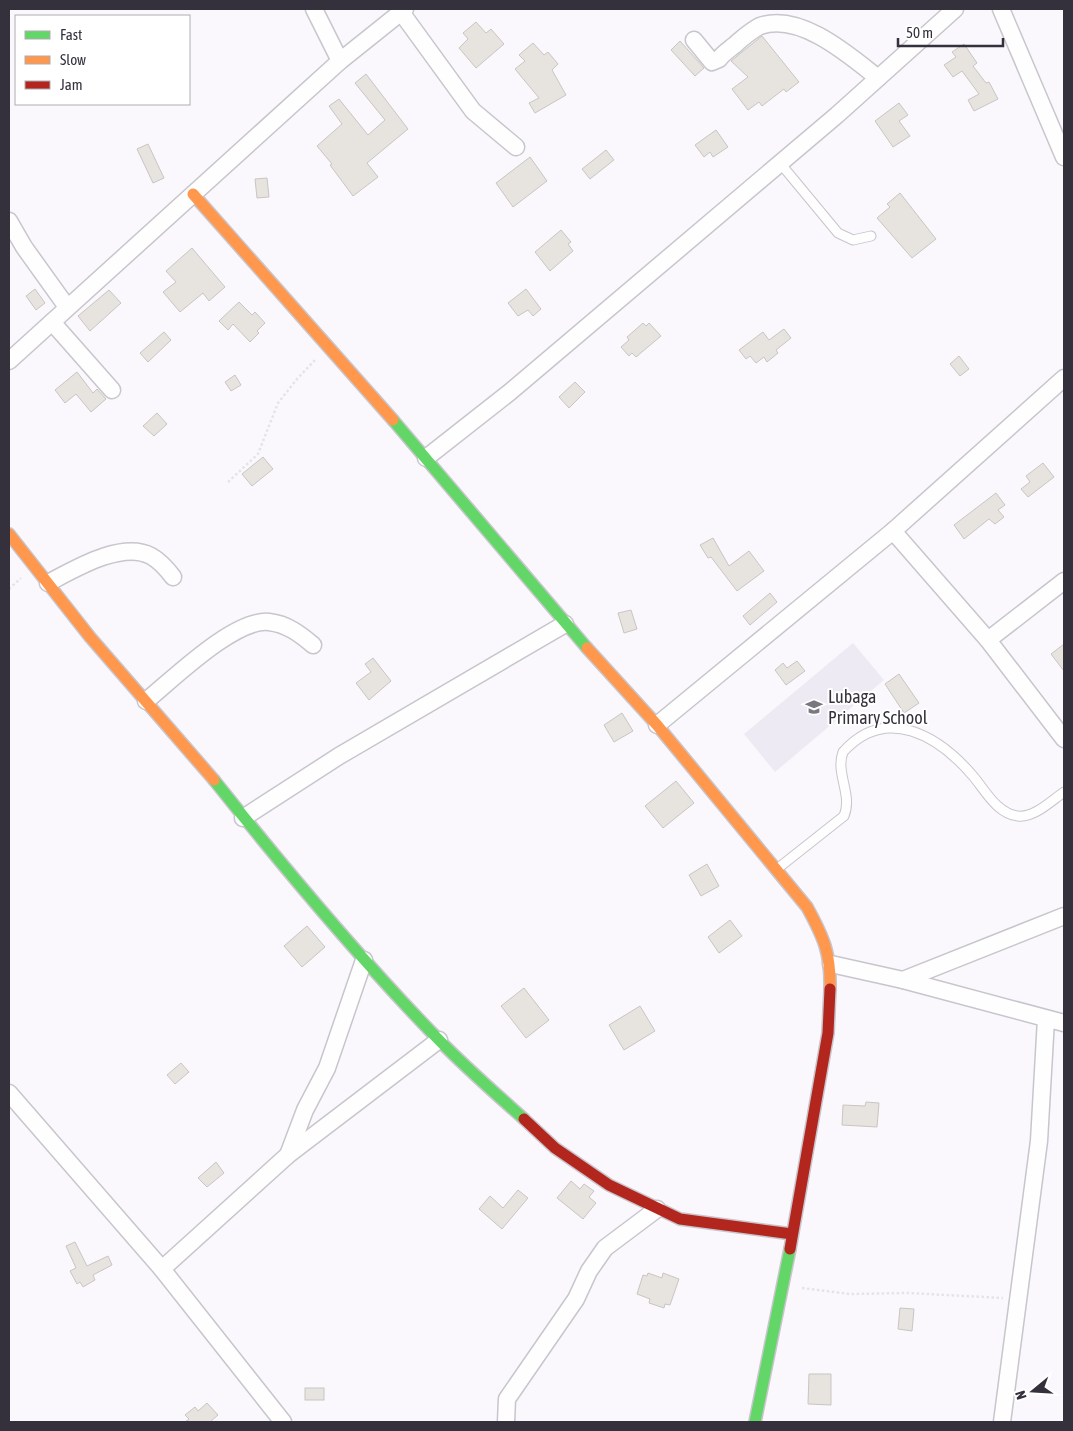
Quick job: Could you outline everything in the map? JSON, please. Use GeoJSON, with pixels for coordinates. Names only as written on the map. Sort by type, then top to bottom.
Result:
{"type":"FeatureCollection","features":[{"type":"Feature","properties":{"kind":"street"},"geometry":{"type":"LineString","coordinates":[[314,9],[340,61]]}},
{"type":"Feature","properties":{"kind":"street"},"geometry":{"type":"LineString","coordinates":[[426,458],[510,392],[780,164],[955,9]]}},
{"type":"Feature","properties":{"kind":"street"},"geometry":{"type":"LineString","coordinates":[[1001,9],[1064,157]]}},
{"type":"Feature","properties":{"kind":"street"},"geometry":{"type":"LineString","coordinates":[[9,360],[340,61],[403,11],[473,111],[516,147]]}},
{"type":"Feature","properties":{"kind":"street"},"geometry":{"type":"LineString","coordinates":[[694,40],[712,62],[719,60],[752,30],[760,26],[770,24],[791,25],[819,36],[843,49],[878,78]]}},
{"type":"Feature","properties":{"kind":"street"},"geometry":{"type":"LineString","coordinates":[[193,194],[426,458],[565,624],[657,725],[808,907],[822,935],[831,964],[828,1033],[784,1286],[755,1422]]}},
{"type":"Feature","properties":{"kind":"street"},"geometry":{"type":"LineString","coordinates":[[9,221],[24,247],[67,307]]}},
{"type":"Feature","properties":{"kind":"street"},"geometry":{"type":"LineString","coordinates":[[52,322],[112,390]]}},
{"type":"Feature","properties":{"kind":"street"},"geometry":{"type":"LineString","coordinates":[[657,725],[893,531],[1064,378]]}},
{"type":"Feature","properties":{"kind":"street"},"geometry":{"type":"LineString","coordinates":[[893,531],[988,640],[1064,739]]}},
{"type":"Feature","properties":{"kind":"street"},"geometry":{"type":"LineString","coordinates":[[9,534],[90,637],[364,960],[438,1040],[555,1148],[609,1185],[680,1219],[792,1234]]}},
{"type":"Feature","properties":{"kind":"street"},"geometry":{"type":"LineString","coordinates":[[48,583],[88,562],[130,552],[149,554],[163,564],[173,577]]}},
{"type":"Feature","properties":{"kind":"street"},"geometry":{"type":"LineString","coordinates":[[988,640],[1064,581]]}},
{"type":"Feature","properties":{"kind":"street"},"geometry":{"type":"LineString","coordinates":[[146,701],[229,634],[249,624],[268,622],[278,624],[294,630],[313,645]]}},
{"type":"Feature","properties":{"kind":"street"},"geometry":{"type":"LineString","coordinates":[[243,818],[339,756],[565,624]]}},
{"type":"Feature","properties":{"kind":"street"},"geometry":{"type":"LineString","coordinates":[[903,980],[1064,916]]}},
{"type":"Feature","properties":{"kind":"street"},"geometry":{"type":"LineString","coordinates":[[288,1155],[306,1110],[327,1068],[364,960]]}},
{"type":"Feature","properties":{"kind":"street"},"geometry":{"type":"LineString","coordinates":[[831,964],[903,980],[1064,1023]]}},
{"type":"Feature","properties":{"kind":"street"},"geometry":{"type":"LineString","coordinates":[[1002,1422],[1039,1141],[1046,1019]]}},
{"type":"Feature","properties":{"kind":"street"},"geometry":{"type":"LineString","coordinates":[[162,1269],[288,1155],[438,1040]]}},
{"type":"Feature","properties":{"kind":"street"},"geometry":{"type":"LineString","coordinates":[[9,1093],[162,1269],[283,1422]]}},
{"type":"Feature","properties":{"kind":"street"},"geometry":{"type":"LineString","coordinates":[[506,1422],[507,1399],[576,1299],[595,1262],[605,1248],[657,1209]]}},
{"type":"Feature","properties":{"kind":"lane"},"geometry":{"type":"LineString","coordinates":[[780,164],[838,232],[853,240],[871,236]]}},
{"type":"Feature","properties":{"kind":"lane"},"geometry":{"type":"LineString","coordinates":[[777,869],[844,816],[847,809],[846,795],[840,770],[843,752],[862,737],[877,730],[896,727],[908,728],[934,741],[966,768],[1005,812],[1016,816],[1024,816],[1035,812],[1064,792]]}},
{"type":"Feature","properties":{"kind":"path"},"geometry":{"type":"LineString","coordinates":[[228,482],[258,454],[278,403],[297,379],[328,348]]}},
{"type":"Feature","properties":{"kind":"path"},"geometry":{"type":"LineString","coordinates":[[784,1286],[850,1294],[908,1293],[1017,1299]]}},
{"type":"Feature","properties":{"kind":"shaded area","name":"Lubaga Primary School"},"geometry":{"type":"Polygon","coordinates":[[[853,643],[884,680],[775,772],[744,734],[853,643]]]}},
{"type":"Feature","properties":{"kind":"building"},"geometry":{"type":"Polygon","coordinates":[[[476,22],[486,33],[491,29],[504,44],[476,68],[459,48],[468,39],[463,33],[476,22]]]}},
{"type":"Feature","properties":{"kind":"building"},"geometry":{"type":"Polygon","coordinates":[[[762,36],[799,82],[786,92],[784,89],[762,106],[759,102],[748,110],[732,89],[748,77],[731,61],[762,36]]]}},
{"type":"Feature","properties":{"kind":"building"},"geometry":{"type":"Polygon","coordinates":[[[680,41],[704,68],[695,76],[671,50],[680,41]]]}},
{"type":"Feature","properties":{"kind":"building"},"geometry":{"type":"Polygon","coordinates":[[[533,43],[544,55],[548,52],[558,64],[552,70],[566,95],[535,113],[529,103],[539,98],[515,69],[525,61],[519,55],[533,43]]]}},
{"type":"Feature","properties":{"kind":"building"},"geometry":{"type":"Polygon","coordinates":[[[964,44],[977,63],[973,66],[986,83],[989,82],[998,99],[974,111],[968,100],[979,94],[962,71],[953,77],[944,65],[956,57],[952,52],[964,44]]]}},
{"type":"Feature","properties":{"kind":"building"},"geometry":{"type":"Polygon","coordinates":[[[366,74],[408,129],[367,163],[378,177],[353,196],[330,165],[332,164],[317,146],[342,124],[329,106],[339,99],[368,135],[385,120],[355,83],[366,74]]]}},
{"type":"Feature","properties":{"kind":"building"},"geometry":{"type":"Polygon","coordinates":[[[899,103],[908,115],[899,121],[910,136],[893,147],[875,121],[899,103]]]}},
{"type":"Feature","properties":{"kind":"building"},"geometry":{"type":"Polygon","coordinates":[[[716,130],[728,147],[713,157],[710,152],[704,157],[695,145],[716,130]]]}},
{"type":"Feature","properties":{"kind":"building"},"geometry":{"type":"Polygon","coordinates":[[[148,144],[164,178],[153,183],[137,149],[148,144]]]}},
{"type":"Feature","properties":{"kind":"building"},"geometry":{"type":"Polygon","coordinates":[[[606,150],[614,160],[590,179],[582,169],[606,150]]]}},
{"type":"Feature","properties":{"kind":"building"},"geometry":{"type":"Polygon","coordinates":[[[530,157],[547,181],[513,207],[496,183],[530,157]]]}},
{"type":"Feature","properties":{"kind":"building"},"geometry":{"type":"Polygon","coordinates":[[[267,178],[269,197],[257,198],[255,179],[267,178]]]}},
{"type":"Feature","properties":{"kind":"building"},"geometry":{"type":"Polygon","coordinates":[[[900,193],[936,239],[912,258],[877,218],[890,207],[887,204],[900,193]]]}},
{"type":"Feature","properties":{"kind":"building"},"geometry":{"type":"Polygon","coordinates":[[[561,230],[571,242],[568,244],[573,251],[550,271],[535,252],[561,230]]]}},
{"type":"Feature","properties":{"kind":"building"},"geometry":{"type":"Polygon","coordinates":[[[192,248],[225,287],[209,301],[203,293],[180,312],[163,292],[176,282],[166,271],[192,248]]]}},
{"type":"Feature","properties":{"kind":"building"},"geometry":{"type":"Polygon","coordinates":[[[35,289],[45,303],[36,310],[26,296],[35,289]]]}},
{"type":"Feature","properties":{"kind":"building"},"geometry":{"type":"Polygon","coordinates":[[[526,289],[541,309],[533,316],[528,310],[518,316],[508,303],[526,289]]]}},
{"type":"Feature","properties":{"kind":"building"},"geometry":{"type":"Polygon","coordinates":[[[109,290],[121,303],[90,331],[78,316],[109,290]]]}},
{"type":"Feature","properties":{"kind":"building"},"geometry":{"type":"Polygon","coordinates":[[[239,302],[252,315],[255,312],[265,323],[250,342],[233,324],[228,330],[219,321],[239,302]]]}},
{"type":"Feature","properties":{"kind":"building"},"geometry":{"type":"Polygon","coordinates":[[[643,323],[646,326],[649,323],[661,336],[636,357],[632,353],[629,356],[621,347],[629,340],[627,337],[643,323]]]}},
{"type":"Feature","properties":{"kind":"building"},"geometry":{"type":"Polygon","coordinates":[[[784,329],[791,338],[776,350],[778,353],[767,362],[764,357],[756,363],[750,356],[746,359],[739,350],[763,332],[769,340],[784,329]]]}},
{"type":"Feature","properties":{"kind":"building"},"geometry":{"type":"Polygon","coordinates":[[[164,332],[171,340],[148,362],[140,353],[164,332]]]}},
{"type":"Feature","properties":{"kind":"building"},"geometry":{"type":"Polygon","coordinates":[[[959,356],[969,369],[960,376],[950,364],[959,356]]]}},
{"type":"Feature","properties":{"kind":"building"},"geometry":{"type":"Polygon","coordinates":[[[77,372],[93,393],[97,389],[106,399],[91,412],[76,394],[65,403],[55,390],[77,372]]]}},
{"type":"Feature","properties":{"kind":"building"},"geometry":{"type":"Polygon","coordinates":[[[235,375],[241,385],[231,391],[225,382],[235,375]]]}},
{"type":"Feature","properties":{"kind":"building"},"geometry":{"type":"Polygon","coordinates":[[[575,382],[585,392],[569,408],[559,397],[575,382]]]}},
{"type":"Feature","properties":{"kind":"building"},"geometry":{"type":"Polygon","coordinates":[[[157,413],[167,424],[154,436],[143,426],[157,413]]]}},
{"type":"Feature","properties":{"kind":"building"},"geometry":{"type":"Polygon","coordinates":[[[263,457],[273,469],[252,486],[242,474],[263,457]]]}},
{"type":"Feature","properties":{"kind":"building"},"geometry":{"type":"Polygon","coordinates":[[[1043,463],[1054,477],[1028,497],[1021,489],[1030,482],[1026,476],[1043,463]]]}},
{"type":"Feature","properties":{"kind":"building"},"geometry":{"type":"Polygon","coordinates":[[[996,493],[1005,505],[998,510],[1004,517],[995,524],[989,519],[964,539],[954,525],[996,493]]]}},
{"type":"Feature","properties":{"kind":"building"},"geometry":{"type":"Polygon","coordinates":[[[713,538],[729,566],[749,551],[764,571],[737,591],[711,557],[708,558],[700,545],[713,538]]]}},
{"type":"Feature","properties":{"kind":"building"},"geometry":{"type":"Polygon","coordinates":[[[770,593],[777,602],[750,625],[743,616],[770,593]]]}},
{"type":"Feature","properties":{"kind":"building"},"geometry":{"type":"Polygon","coordinates":[[[631,610],[637,629],[624,633],[618,613],[631,610]]]}},
{"type":"Feature","properties":{"kind":"building"},"geometry":{"type":"Polygon","coordinates":[[[1064,644],[1064,671],[1051,654],[1064,644]]]}},
{"type":"Feature","properties":{"kind":"building"},"geometry":{"type":"Polygon","coordinates":[[[373,658],[391,681],[369,700],[356,683],[371,672],[365,664],[373,658]]]}},
{"type":"Feature","properties":{"kind":"building"},"geometry":{"type":"Polygon","coordinates":[[[797,661],[805,671],[786,685],[775,670],[783,663],[787,668],[797,661]]]}},
{"type":"Feature","properties":{"kind":"building"},"geometry":{"type":"Polygon","coordinates":[[[899,674],[919,703],[904,713],[885,684],[899,674]]]}},
{"type":"Feature","properties":{"kind":"building"},"geometry":{"type":"Polygon","coordinates":[[[622,713],[633,731],[614,742],[604,725],[622,713]]]}},
{"type":"Feature","properties":{"kind":"building"},"geometry":{"type":"Polygon","coordinates":[[[676,781],[694,803],[663,828],[645,806],[676,781]]]}},
{"type":"Feature","properties":{"kind":"building"},"geometry":{"type":"Polygon","coordinates":[[[707,864],[719,886],[701,896],[689,875],[707,864]]]}},
{"type":"Feature","properties":{"kind":"building"},"geometry":{"type":"Polygon","coordinates":[[[730,920],[742,936],[719,953],[708,937],[730,920]]]}},
{"type":"Feature","properties":{"kind":"building"},"geometry":{"type":"Polygon","coordinates":[[[307,926],[325,947],[302,967],[284,946],[307,926]]]}},
{"type":"Feature","properties":{"kind":"building"},"geometry":{"type":"Polygon","coordinates":[[[524,988],[549,1020],[526,1038],[501,1006],[524,988]]]}},
{"type":"Feature","properties":{"kind":"building"},"geometry":{"type":"Polygon","coordinates":[[[640,1006],[655,1031],[624,1050],[609,1025],[640,1006]]]}},
{"type":"Feature","properties":{"kind":"building"},"geometry":{"type":"Polygon","coordinates":[[[181,1063],[189,1072],[175,1084],[167,1075],[181,1063]]]}},
{"type":"Feature","properties":{"kind":"building"},"geometry":{"type":"Polygon","coordinates":[[[866,1102],[879,1103],[877,1127],[842,1125],[843,1105],[865,1106],[866,1102]]]}},
{"type":"Feature","properties":{"kind":"building"},"geometry":{"type":"Polygon","coordinates":[[[216,1162],[224,1173],[207,1187],[198,1178],[216,1162]]]}},
{"type":"Feature","properties":{"kind":"building"},"geometry":{"type":"Polygon","coordinates":[[[571,1181],[580,1189],[584,1184],[594,1191],[589,1197],[596,1203],[583,1219],[557,1198],[571,1181]]]}},
{"type":"Feature","properties":{"kind":"building"},"geometry":{"type":"Polygon","coordinates":[[[518,1190],[528,1198],[502,1229],[479,1209],[490,1196],[503,1208],[518,1190]]]}},
{"type":"Feature","properties":{"kind":"building"},"geometry":{"type":"Polygon","coordinates":[[[75,1242],[87,1266],[108,1256],[112,1265],[93,1275],[95,1280],[83,1287],[80,1282],[77,1284],[70,1271],[76,1268],[66,1246],[75,1242]]]}},
{"type":"Feature","properties":{"kind":"building"},"geometry":{"type":"Polygon","coordinates":[[[648,1273],[662,1278],[663,1273],[679,1279],[670,1305],[665,1304],[664,1308],[649,1303],[650,1299],[637,1294],[643,1275],[647,1276],[648,1273]]]}},
{"type":"Feature","properties":{"kind":"building"},"geometry":{"type":"Polygon","coordinates":[[[900,1308],[914,1309],[912,1331],[898,1329],[900,1308]]]}},
{"type":"Feature","properties":{"kind":"building"},"geometry":{"type":"Polygon","coordinates":[[[809,1374],[831,1374],[831,1405],[808,1404],[809,1374]]]}},
{"type":"Feature","properties":{"kind":"building"},"geometry":{"type":"Polygon","coordinates":[[[305,1388],[324,1388],[324,1400],[305,1400],[305,1388]]]}},
{"type":"Feature","properties":{"kind":"building"},"geometry":{"type":"Polygon","coordinates":[[[207,1403],[218,1415],[210,1422],[185,1422],[189,1419],[185,1415],[195,1407],[198,1411],[207,1403]]]}},
{"type":"Feature","properties":{"kind":"traffic: fast"},"geometry":{"type":"LineString","coordinates":[[393,420],[587,648]]}},
{"type":"Feature","properties":{"kind":"traffic: fast"},"geometry":{"type":"LineString","coordinates":[[214,780],[295,879],[408,1008],[480,1080],[524,1119]]}},
{"type":"Feature","properties":{"kind":"traffic: fast"},"geometry":{"type":"LineString","coordinates":[[755,1422],[790,1249]]}},
{"type":"Feature","properties":{"kind":"traffic: slow"},"geometry":{"type":"LineString","coordinates":[[193,194],[393,420]]}},
{"type":"Feature","properties":{"kind":"traffic: slow"},"geometry":{"type":"LineString","coordinates":[[9,534],[90,637],[214,780]]}},
{"type":"Feature","properties":{"kind":"traffic: slow"},"geometry":{"type":"LineString","coordinates":[[587,648],[657,725],[807,907],[818,928],[828,956],[830,989]]}},
{"type":"Feature","properties":{"kind":"traffic: jam"},"geometry":{"type":"LineString","coordinates":[[790,1249],[828,1033],[830,989]]}},
{"type":"Feature","properties":{"kind":"traffic: jam"},"geometry":{"type":"LineString","coordinates":[[524,1119],[555,1148],[609,1185],[680,1219],[792,1234]]}},
{"type":"Feature","properties":{"kind":"place","name":"Lubaga Primary School"},"geometry":{"type":"Point","coordinates":[814,707]}}]}
